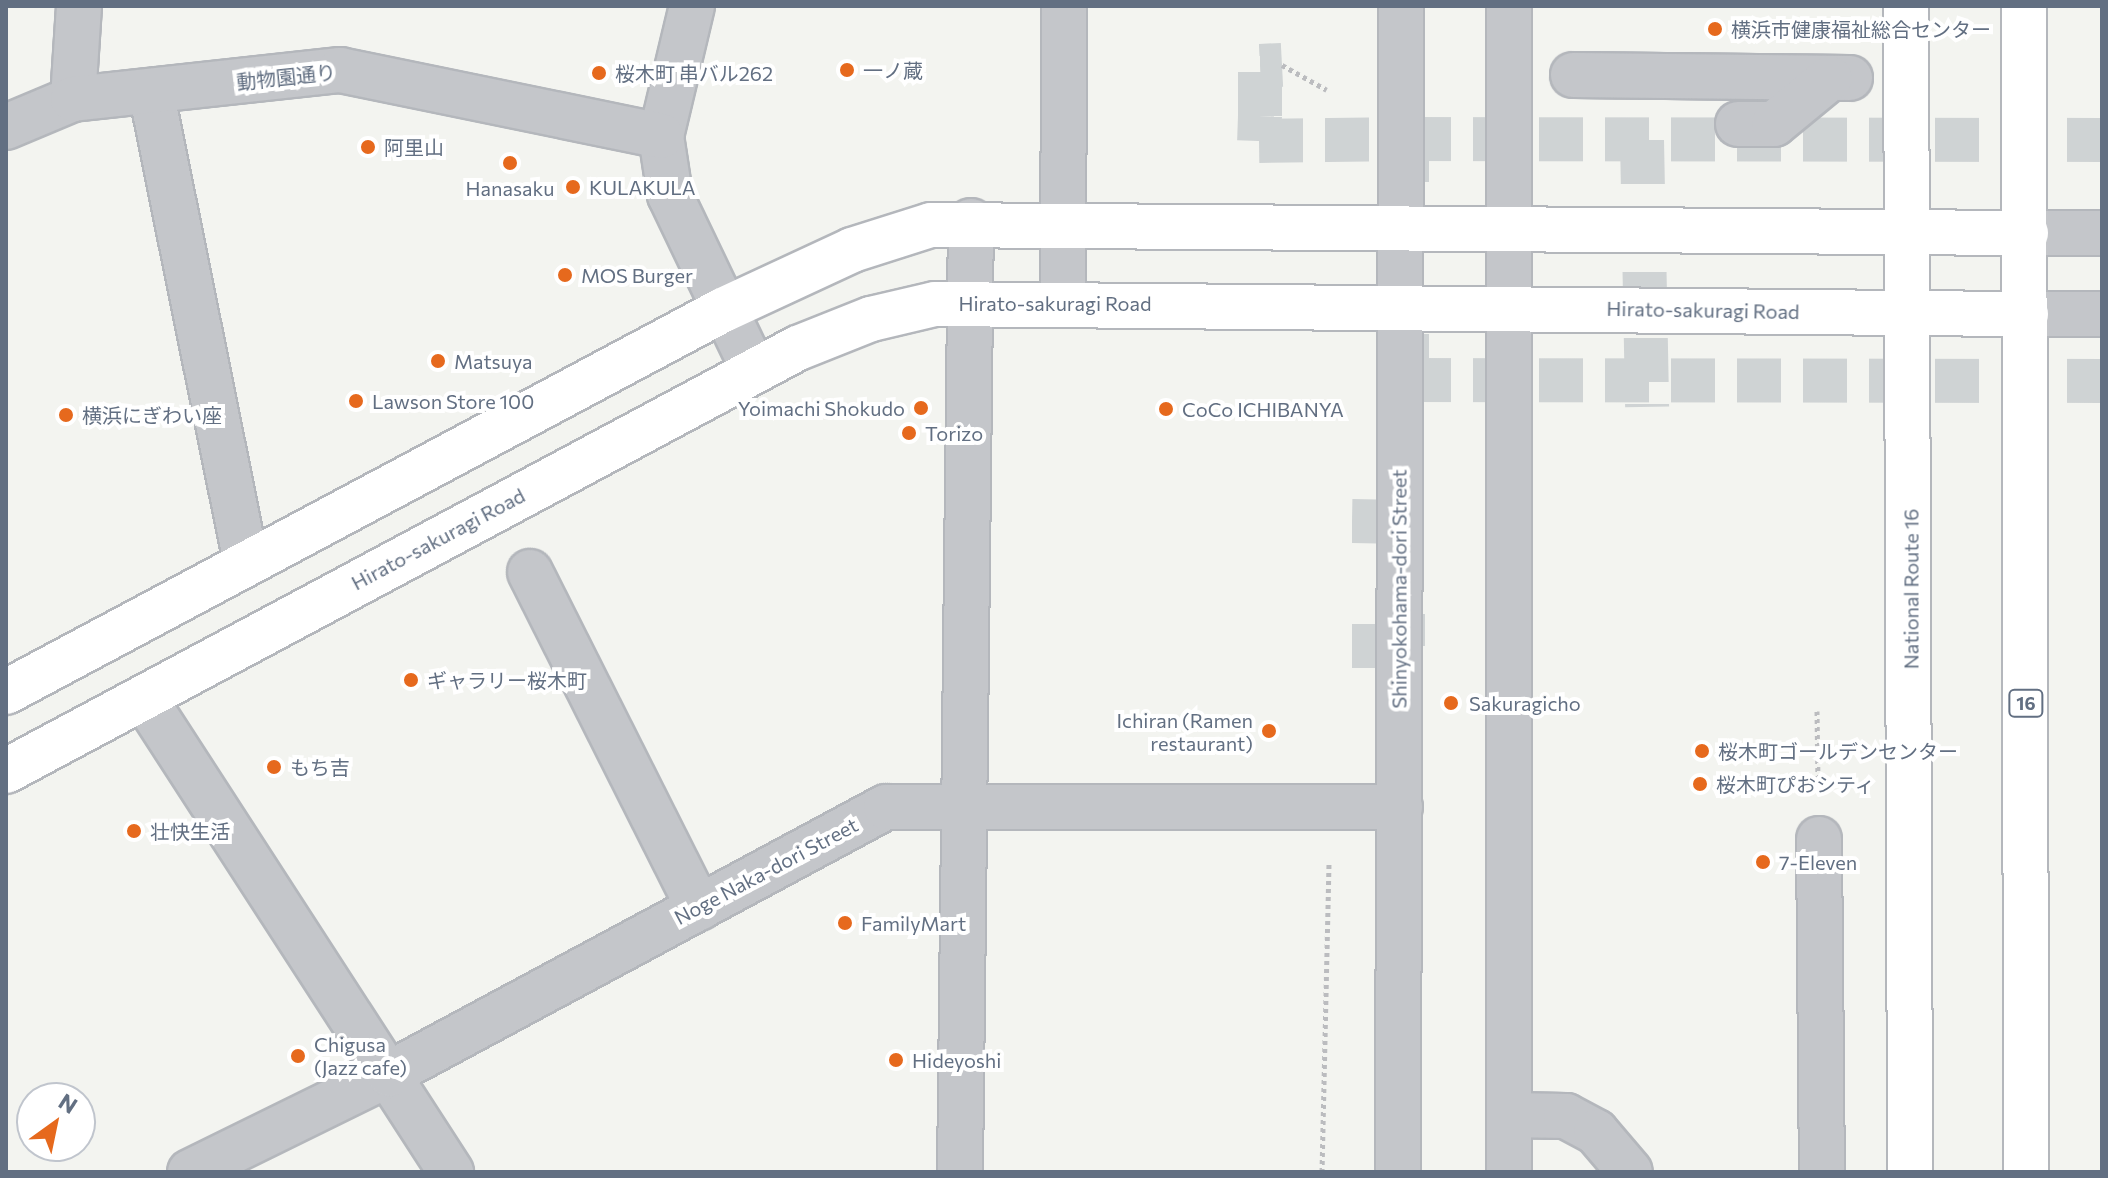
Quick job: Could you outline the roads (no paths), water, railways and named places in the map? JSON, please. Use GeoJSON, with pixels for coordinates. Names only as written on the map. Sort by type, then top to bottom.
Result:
{"type":"FeatureCollection","features":[{"type":"Feature","properties":{"kind":"main road","name":"National Route 16"},"geometry":{"type":"LineString","coordinates":[[1906,6],[1910,232],[1910,1172]]}},
{"type":"Feature","properties":{"kind":"main road","name":"16"},"geometry":{"type":"LineString","coordinates":[[2024,6],[2026,1172]]}},
{"type":"Feature","properties":{"kind":"main road"},"geometry":{"type":"LineString","coordinates":[[6,692],[723,310],[852,250],[931,225],[971,221],[1064,221],[2026,233]]}},
{"type":"Feature","properties":{"kind":"main road","name":"Hirato-sakuragi Road"},"geometry":{"type":"LineString","coordinates":[[6,771],[754,370],[871,319],[971,301],[2026,314]]}},
{"type":"Feature","properties":{"kind":"street"},"geometry":{"type":"LineString","coordinates":[[73,99],[79,6]]}},
{"type":"Feature","properties":{"kind":"street"},"geometry":{"type":"LineString","coordinates":[[692,6],[661,136],[670,195],[754,370]]}},
{"type":"Feature","properties":{"kind":"street"},"geometry":{"type":"LineString","coordinates":[[1063,302],[1064,6]]}},
{"type":"Feature","properties":{"kind":"street","name":"Shinyokohama-dori Street"},"geometry":{"type":"LineString","coordinates":[[1398,1172],[1401,6]]}},
{"type":"Feature","properties":{"kind":"street"},"geometry":{"type":"LineString","coordinates":[[1509,6],[1509,1172]]}},
{"type":"Feature","properties":{"kind":"street","name":"動物園通り"},"geometry":{"type":"LineString","coordinates":[[6,127],[73,99],[340,70],[661,136]]}},
{"type":"Feature","properties":{"kind":"street"},"geometry":{"type":"LineString","coordinates":[[1595,88],[1840,78],[1774,124],[1738,124]]}},
{"type":"Feature","properties":{"kind":"street"},"geometry":{"type":"LineString","coordinates":[[151,91],[246,563]]}},
{"type":"Feature","properties":{"kind":"street"},"geometry":{"type":"LineString","coordinates":[[960,1172],[971,221]]}},
{"type":"Feature","properties":{"kind":"street"},"geometry":{"type":"LineString","coordinates":[[2026,233],[2102,233]]}},
{"type":"Feature","properties":{"kind":"street"},"geometry":{"type":"LineString","coordinates":[[2026,314],[2102,314]]}},
{"type":"Feature","properties":{"kind":"street"},"geometry":{"type":"LineString","coordinates":[[530,572],[699,908]]}},
{"type":"Feature","properties":{"kind":"street"},"geometry":{"type":"LineString","coordinates":[[144,698],[451,1172]]}},
{"type":"Feature","properties":{"kind":"street","name":"Noge Naka-dori Street"},"geometry":{"type":"LineString","coordinates":[[190,1172],[389,1074],[886,807],[1400,807]]}},
{"type":"Feature","properties":{"kind":"street"},"geometry":{"type":"LineString","coordinates":[[1819,839],[1822,1172]]}},
{"type":"Feature","properties":{"kind":"street"},"geometry":{"type":"LineString","coordinates":[[1509,1115],[1566,1116],[1596,1132],[1630,1172]]}},
{"type":"Feature","properties":{"kind":"tunnel"},"geometry":{"type":"LineString","coordinates":[[1260,116],[1260,66],[1282,65]]}},
{"type":"Feature","properties":{"kind":"tunnel"},"geometry":{"type":"LineString","coordinates":[[1246,116],[1260,116],[1259,141],[1407,139]]}},
{"type":"Feature","properties":{"kind":"tunnel"},"geometry":{"type":"LineString","coordinates":[[1407,182],[1407,139],[2102,140]]}},
{"type":"Feature","properties":{"kind":"tunnel"},"geometry":{"type":"LineString","coordinates":[[1642,140],[1647,407]]}},
{"type":"Feature","properties":{"kind":"tunnel"},"geometry":{"type":"LineString","coordinates":[[1407,334],[1407,380],[2102,381]]}},
{"type":"Feature","properties":{"kind":"tunnel"},"geometry":{"type":"LineString","coordinates":[[1352,521],[1403,522]]}},
{"type":"Feature","properties":{"kind":"tunnel"},"geometry":{"type":"LineString","coordinates":[[1352,646],[1403,646],[1403,614]]}},
{"type":"Feature","properties":{"kind":"place","name":"横浜市健康福祉総合センター"},"geometry":{"type":"Point","coordinates":[1715,29]}},
{"type":"Feature","properties":{"kind":"place","name":"一ノ蔵"},"geometry":{"type":"Point","coordinates":[847,70]}},
{"type":"Feature","properties":{"kind":"place","name":"桜木町 串バル262"},"geometry":{"type":"Point","coordinates":[599,73]}},
{"type":"Feature","properties":{"kind":"place","name":"阿里山"},"geometry":{"type":"Point","coordinates":[368,147]}},
{"type":"Feature","properties":{"kind":"place","name":"Hanasaku"},"geometry":{"type":"Point","coordinates":[510,163]}},
{"type":"Feature","properties":{"kind":"place","name":"KULAKULA"},"geometry":{"type":"Point","coordinates":[573,187]}},
{"type":"Feature","properties":{"kind":"place","name":"MOS Burger"},"geometry":{"type":"Point","coordinates":[565,275]}},
{"type":"Feature","properties":{"kind":"place","name":"Matsuya"},"geometry":{"type":"Point","coordinates":[438,361]}},
{"type":"Feature","properties":{"kind":"place","name":"Lawson Store 100"},"geometry":{"type":"Point","coordinates":[356,401]}},
{"type":"Feature","properties":{"kind":"place","name":"Yoimachi Shokudo"},"geometry":{"type":"Point","coordinates":[921,408]}},
{"type":"Feature","properties":{"kind":"place","name":"CoCo ICHIBANYA"},"geometry":{"type":"Point","coordinates":[1166,409]}},
{"type":"Feature","properties":{"kind":"place","name":"横浜にぎわい座"},"geometry":{"type":"Point","coordinates":[66,415]}},
{"type":"Feature","properties":{"kind":"place","name":"Torizo"},"geometry":{"type":"Point","coordinates":[909,433]}},
{"type":"Feature","properties":{"kind":"place","name":"ギャラリー桜木町"},"geometry":{"type":"Point","coordinates":[411,680]}},
{"type":"Feature","properties":{"kind":"place","name":"Sakuragicho"},"geometry":{"type":"Point","coordinates":[1451,703]}},
{"type":"Feature","properties":{"kind":"place","name":"Ichiran (Ramen restaurant)"},"geometry":{"type":"Point","coordinates":[1269,731]}},
{"type":"Feature","properties":{"kind":"place","name":"桜木町ゴールデンセンター"},"geometry":{"type":"Point","coordinates":[1702,751]}},
{"type":"Feature","properties":{"kind":"place","name":"もち吉"},"geometry":{"type":"Point","coordinates":[274,767]}},
{"type":"Feature","properties":{"kind":"place","name":"桜木町ぴおシティ"},"geometry":{"type":"Point","coordinates":[1700,784]}},
{"type":"Feature","properties":{"kind":"place","name":"壮快生活"},"geometry":{"type":"Point","coordinates":[134,831]}},
{"type":"Feature","properties":{"kind":"place","name":"7-Eleven"},"geometry":{"type":"Point","coordinates":[1763,862]}},
{"type":"Feature","properties":{"kind":"place","name":"FamilyMart"},"geometry":{"type":"Point","coordinates":[845,923]}},
{"type":"Feature","properties":{"kind":"place","name":"Chigusa (Jazz cafe)"},"geometry":{"type":"Point","coordinates":[298,1056]}},
{"type":"Feature","properties":{"kind":"place","name":"Hideyoshi"},"geometry":{"type":"Point","coordinates":[896,1060]}}]}
